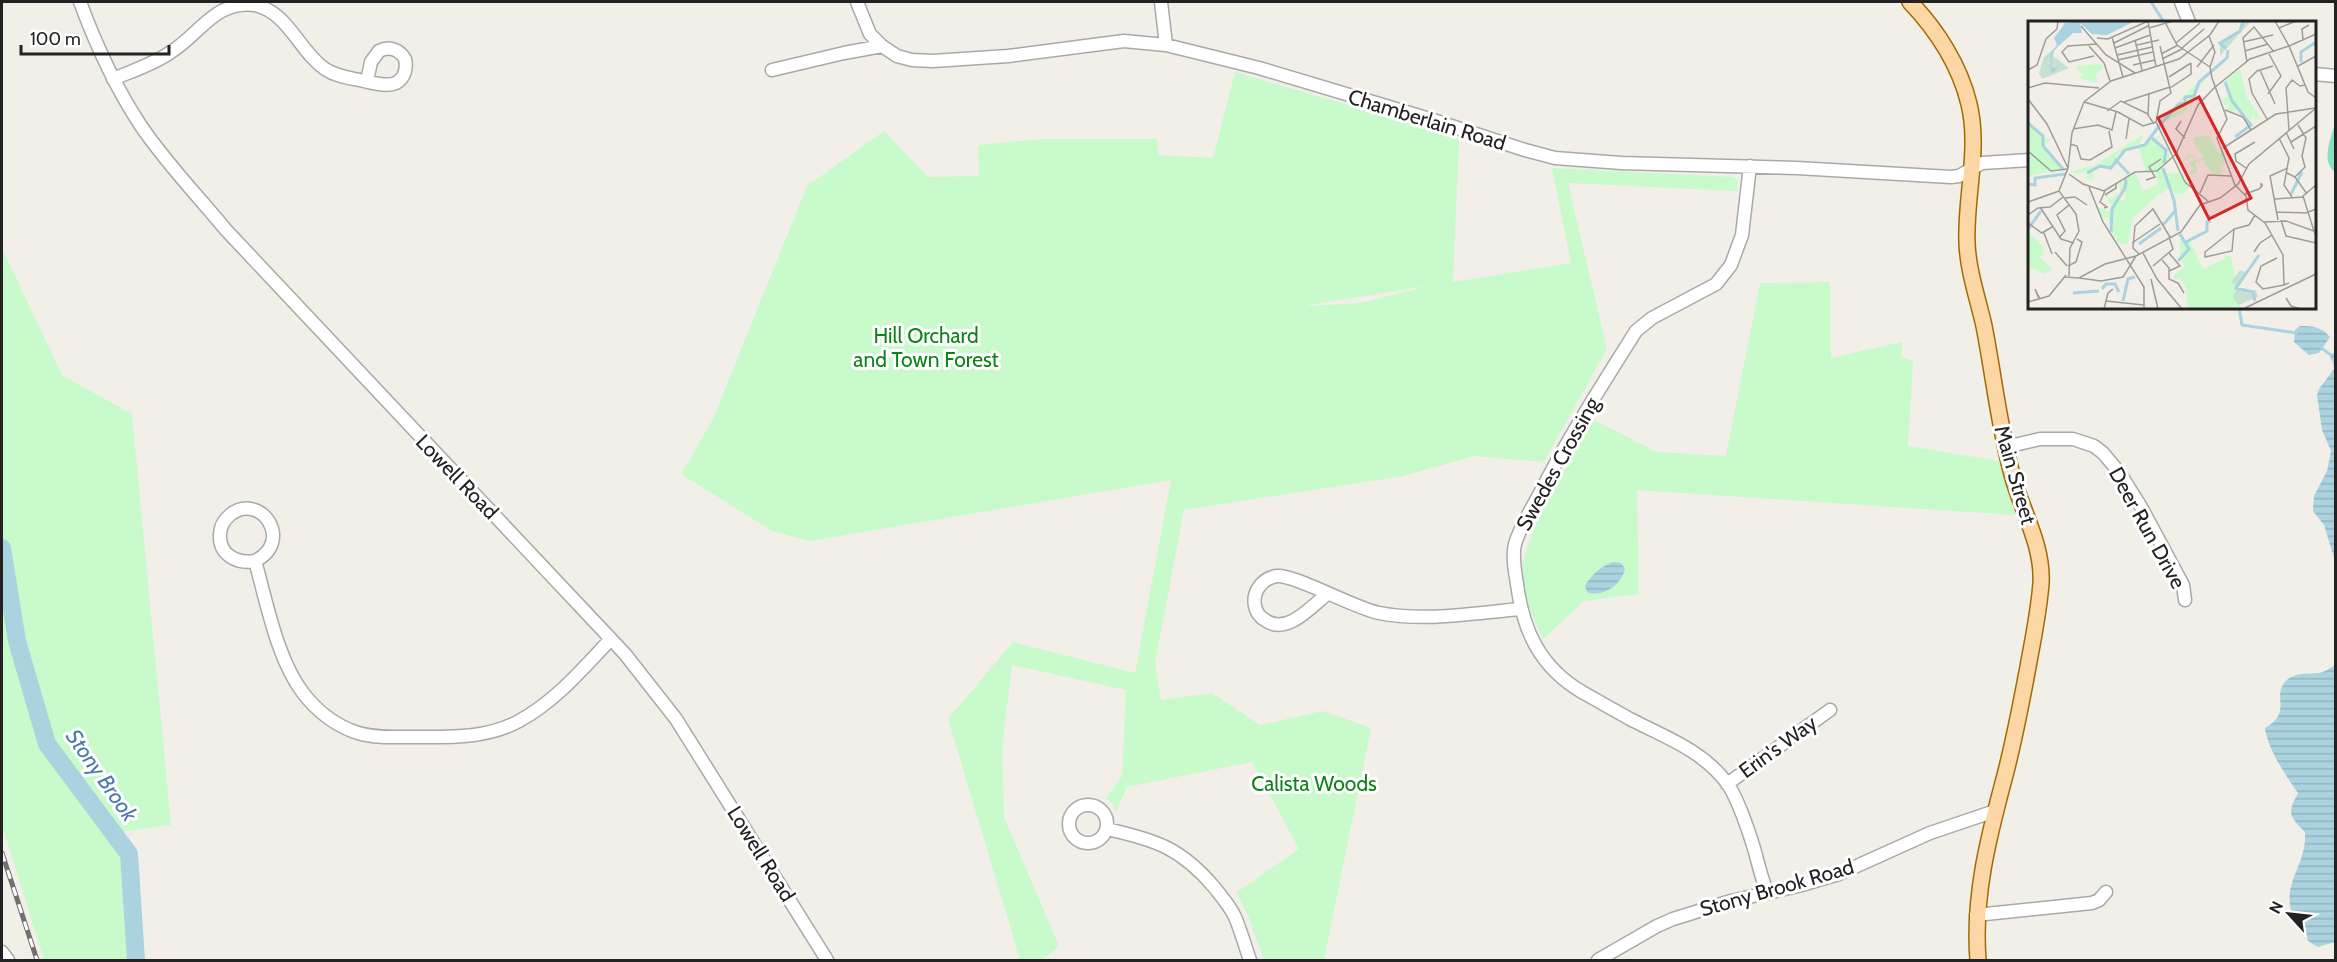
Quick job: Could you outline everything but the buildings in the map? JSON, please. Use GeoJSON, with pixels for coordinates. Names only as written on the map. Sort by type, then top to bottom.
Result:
{"type":"FeatureCollection","features":[{"type":"Feature","properties":{"kind":"main road","name":"Main Street"},"geometry":{"type":"LineString","coordinates":[[1910,2],[1940,39],[1955,65],[1970,106],[1972,135],[1967,217],[1968,257],[1984,328],[2000,427],[2041,566],[2041,583],[2023,693],[1980,880],[1976,915],[1978,960]]}},
{"type":"Feature","properties":{"kind":"street","name":"Lowell Road"},"geometry":{"type":"LineString","coordinates":[[80,2],[113,79],[148,135],[226,230],[611,639],[676,718],[827,960]]}},
{"type":"Feature","properties":{"kind":"street","name":"Chamberlain Road"},"geometry":{"type":"LineString","coordinates":[[856,2],[870,34],[897,56],[912,60],[933,61],[1008,56],[1115,42],[1166,45],[1259,68],[1556,158],[1621,163],[1750,166],[1951,177],[1971,170],[1982,163],[2028,160]]}},
{"type":"Feature","properties":{"kind":"street"},"geometry":{"type":"LineString","coordinates":[[1161,2],[1166,45]]}},
{"type":"Feature","properties":{"kind":"street"},"geometry":{"type":"LineString","coordinates":[[2181,2],[2189,21]]}},
{"type":"Feature","properties":{"kind":"street"},"geometry":{"type":"LineString","coordinates":[[113,79],[170,53],[218,10],[244,4],[261,6],[276,15],[306,52],[327,70],[340,76],[367,81]]}},
{"type":"Feature","properties":{"kind":"street"},"geometry":{"type":"LineString","coordinates":[[772,70],[882,46]]}},
{"type":"Feature","properties":{"kind":"street"},"geometry":{"type":"LineString","coordinates":[[2316,74],[2336,76]]}},
{"type":"Feature","properties":{"kind":"street","name":"Swedes Crossing"},"geometry":{"type":"LineString","coordinates":[[1750,166],[1742,236],[1731,265],[1716,284],[1652,318],[1636,331],[1558,459],[1515,544],[1515,569],[1520,609],[1534,645],[1549,666],[1579,690],[1701,756],[1727,784],[1741,814],[1758,862],[1762,882],[1768,893]]}},
{"type":"Feature","properties":{"kind":"street","name":"Deer Run Drive"},"geometry":{"type":"LineString","coordinates":[[2006,447],[2040,439],[2073,439],[2094,446],[2103,453],[2120,472],[2140,507],[2183,585],[2185,600]]}},
{"type":"Feature","properties":{"kind":"street"},"geometry":{"type":"LineString","coordinates":[[243,509],[260,512],[271,525],[272,543],[263,557],[255,561],[246,562],[230,556],[220,542],[222,524],[227,517],[243,509]]}},
{"type":"Feature","properties":{"kind":"street"},"geometry":{"type":"LineString","coordinates":[[255,561],[280,646],[292,677],[313,705],[328,717],[358,733],[381,736],[456,737],[507,728],[538,710],[553,698],[611,639]]}},
{"type":"Feature","properties":{"kind":"street"},"geometry":{"type":"LineString","coordinates":[[1327,594],[1286,624],[1270,624],[1258,614],[1254,598],[1261,584],[1274,576],[1290,578],[1368,611],[1394,615],[1451,615],[1520,609]]}},
{"type":"Feature","properties":{"kind":"street","name":"Erin's Way"},"geometry":{"type":"LineString","coordinates":[[1727,784],[1830,710]]}},
{"type":"Feature","properties":{"kind":"street","name":"Stony Brook Road"},"geometry":{"type":"LineString","coordinates":[[1598,960],[1665,922],[1731,901],[1839,874],[1930,833],[1995,811]]}},
{"type":"Feature","properties":{"kind":"street"},"geometry":{"type":"LineString","coordinates":[[1107,829],[1162,845],[1182,855],[1200,870],[1221,894],[1234,916],[1250,960]]}},
{"type":"Feature","properties":{"kind":"street"},"geometry":{"type":"LineString","coordinates":[[1976,915],[2092,903],[2099,900],[2106,892]]}},
{"type":"Feature","properties":{"kind":"street"},"geometry":{"type":"LineString","coordinates":[[2,952],[8,960]]}},
{"type":"Feature","properties":{"kind":"green space","name":"Hill Orchard and Town Forest"},"geometry":{"type":"Polygon","coordinates":[[[1235,72],[1394,118],[1459,140],[1453,282],[1571,263],[1552,168],[1734,177],[1738,182],[1737,191],[1568,183],[1607,349],[1544,462],[1475,456],[1403,476],[1184,510],[1155,663],[1161,700],[1212,693],[1260,725],[1323,711],[1371,728],[1324,960],[1264,960],[1237,892],[1299,849],[1252,762],[1127,787],[1116,811],[1106,798],[1122,776],[1126,690],[1012,665],[1002,748],[1004,817],[1059,946],[1042,960],[1020,960],[948,719],[1013,642],[1135,673],[1171,480],[810,541],[772,531],[681,474],[713,419],[807,186],[884,131],[928,177],[979,176],[978,145],[1042,139],[1157,139],[1158,155],[1213,158],[1235,72]],[[1428,286],[1308,306],[1361,303],[1428,286]]]}},
{"type":"Feature","properties":{"kind":"green space"},"geometry":{"type":"Polygon","coordinates":[[[2335,122],[2335,172],[2328,162],[2328,155],[2335,122]]]}},
{"type":"Feature","properties":{"kind":"green space"},"geometry":{"type":"Polygon","coordinates":[[[2,248],[62,375],[132,414],[171,825],[113,833],[129,854],[136,960],[44,960],[2,826],[2,248]]]}},
{"type":"Feature","properties":{"kind":"green space"},"geometry":{"type":"Polygon","coordinates":[[[1830,282],[1831,358],[1902,342],[1902,357],[1913,361],[1908,446],[1999,461],[2015,515],[1637,490],[1639,594],[1584,601],[1543,639],[1529,607],[1522,582],[1525,556],[1531,536],[1550,495],[1594,420],[1657,452],[1726,456],[1760,283],[1830,282]]]}},
{"type":"Feature","properties":{"kind":"water"},"geometry":{"type":"Polygon","coordinates":[[[2300,326],[2317,328],[2330,337],[2319,353],[2309,355],[2294,342],[2295,330],[2300,326]]]}},
{"type":"Feature","properties":{"kind":"water"},"geometry":{"type":"Polygon","coordinates":[[[2332,353],[2336,353],[2335,561],[2324,525],[2313,511],[2314,496],[2327,471],[2331,451],[2322,430],[2317,395],[2334,369],[2330,358],[2332,353]]]}},
{"type":"Feature","properties":{"kind":"water"},"geometry":{"type":"Polygon","coordinates":[[[1613,562],[1621,563],[1625,569],[1620,580],[1605,592],[1587,592],[1585,586],[1590,578],[1613,562]]]}},
{"type":"Feature","properties":{"kind":"water"},"geometry":{"type":"Polygon","coordinates":[[[2335,665],[2335,942],[2318,947],[2300,932],[2290,906],[2291,885],[2302,856],[2305,832],[2291,814],[2292,805],[2298,793],[2273,753],[2265,728],[2278,716],[2281,689],[2287,679],[2300,674],[2321,672],[2335,665]]]}},
{"type":"Feature","properties":{"kind":"waterway"},"geometry":{"type":"LineString","coordinates":[[2151,2],[2163,21]]}},
{"type":"Feature","properties":{"kind":"waterway"},"geometry":{"type":"LineString","coordinates":[[2239,309],[2242,325],[2297,333]]}},
{"type":"Feature","properties":{"kind":"waterway"},"geometry":{"type":"LineString","coordinates":[[2320,347],[2331,355]]}},
{"type":"Feature","properties":{"kind":"waterway","name":"Stony Brook"},"geometry":{"type":"LineString","coordinates":[[2,548],[17,641],[47,744],[129,854],[136,960]]}},
{"type":"Feature","properties":{"kind":"railway"},"geometry":{"type":"LineString","coordinates":[[2,853],[37,960]]}},
{"type":"Feature","properties":{"kind":"park label","name":"Calista Woods"},"geometry":{"type":"Point","coordinates":[1314,784]}}]}
